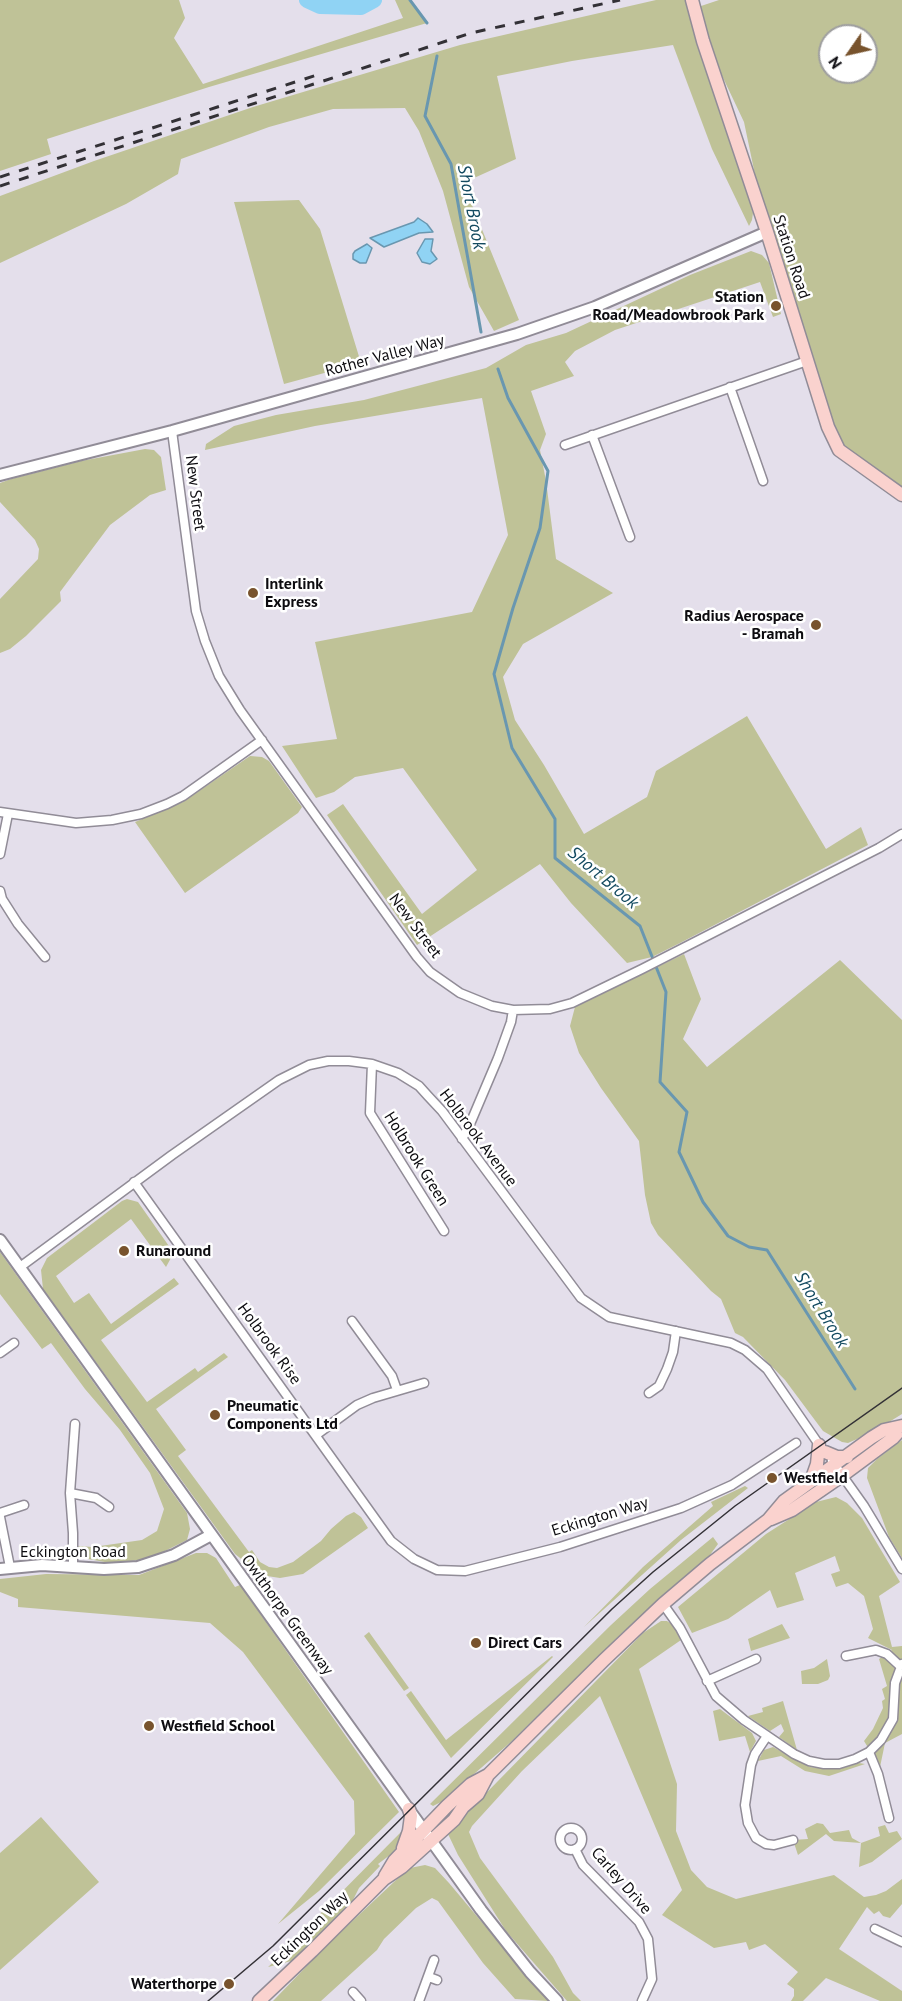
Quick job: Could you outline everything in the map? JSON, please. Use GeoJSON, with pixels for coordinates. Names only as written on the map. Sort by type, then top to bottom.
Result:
{"type":"FeatureCollection","features":[{"type":"Feature","properties":{"kind":"main road","name":"Station Road"},"geometry":{"type":"LineString","coordinates":[[693,5],[828,427],[839,450],[902,495]]}},
{"type":"Feature","properties":{"kind":"main road","name":"Eckington Way"},"geometry":{"type":"LineString","coordinates":[[768,1520],[792,1510],[868,1458],[893,1438],[902,1427]]}},
{"type":"Feature","properties":{"kind":"main road","name":"Eckington Way"},"geometry":{"type":"LineString","coordinates":[[384,1879],[424,1824],[471,1784],[488,1775],[663,1604],[710,1564],[768,1520],[784,1501],[811,1481],[884,1430],[902,1427]]}},
{"type":"Feature","properties":{"kind":"main road"},"geometry":{"type":"LineString","coordinates":[[811,1481],[822,1449],[839,1461],[874,1451]]}},
{"type":"Feature","properties":{"kind":"main road","name":"Eckington Way"},"geometry":{"type":"LineString","coordinates":[[259,2001],[312,1952],[384,1879],[402,1867],[454,1820],[463,1807],[478,1794],[488,1775]]}},
{"type":"Feature","properties":{"kind":"main road"},"geometry":{"type":"LineString","coordinates":[[424,1824],[452,1816],[463,1807]]}},
{"type":"Feature","properties":{"kind":"main road"},"geometry":{"type":"LineString","coordinates":[[400,1854],[409,1831],[411,1816],[409,1809]]}},
{"type":"Feature","properties":{"kind":"street","name":"Rother Valley Way"},"geometry":{"type":"LineString","coordinates":[[0,475],[436,358],[555,322],[595,307],[767,232]]}},
{"type":"Feature","properties":{"kind":"street"},"geometry":{"type":"LineString","coordinates":[[565,445],[807,361]]}},
{"type":"Feature","properties":{"kind":"street"},"geometry":{"type":"LineString","coordinates":[[730,387],[763,481]]}},
{"type":"Feature","properties":{"kind":"street","name":"New Street"},"geometry":{"type":"LineString","coordinates":[[172,430],[190,574],[202,632],[226,689],[417,957],[444,983],[474,1000],[513,1010],[550,1009],[594,994],[879,848],[902,834]]}},
{"type":"Feature","properties":{"kind":"street"},"geometry":{"type":"LineString","coordinates":[[592,435],[630,537]]}},
{"type":"Feature","properties":{"kind":"street"},"geometry":{"type":"LineString","coordinates":[[0,854],[4,813],[76,823],[112,820],[141,814],[183,796],[262,740]]}},
{"type":"Feature","properties":{"kind":"street"},"geometry":{"type":"LineString","coordinates":[[0,891],[2,899],[18,924],[45,957]]}},
{"type":"Feature","properties":{"kind":"street"},"geometry":{"type":"LineString","coordinates":[[462,1139],[471,1125],[498,1058],[513,1010]]}},
{"type":"Feature","properties":{"kind":"street","name":"Holbrook Avenue"},"geometry":{"type":"LineString","coordinates":[[20,1267],[256,1095],[296,1071],[309,1065],[328,1061],[349,1060],[372,1064],[398,1073],[419,1086],[442,1111],[581,1298],[609,1317],[731,1343],[758,1359],[822,1449]]}},
{"type":"Feature","properties":{"kind":"street","name":"Holbrook Green"},"geometry":{"type":"LineString","coordinates":[[372,1064],[370,1113],[444,1231]]}},
{"type":"Feature","properties":{"kind":"street","name":"Holbrook Rise"},"geometry":{"type":"LineString","coordinates":[[135,1182],[385,1533],[402,1551]]}},
{"type":"Feature","properties":{"kind":"street","name":"Owlthorpe Greenway"},"geometry":{"type":"LineString","coordinates":[[0,1240],[409,1809],[424,1824],[508,1946],[557,2001]]}},
{"type":"Feature","properties":{"kind":"street"},"geometry":{"type":"LineString","coordinates":[[352,1321],[392,1376],[397,1390]]}},
{"type":"Feature","properties":{"kind":"street"},"geometry":{"type":"LineString","coordinates":[[649,1393],[659,1386],[667,1369],[673,1352],[676,1331]]}},
{"type":"Feature","properties":{"kind":"street"},"geometry":{"type":"LineString","coordinates":[[0,1353],[14,1343]]}},
{"type":"Feature","properties":{"kind":"street"},"geometry":{"type":"LineString","coordinates":[[316,1435],[357,1405],[424,1383]]}},
{"type":"Feature","properties":{"kind":"street"},"geometry":{"type":"LineString","coordinates":[[73,1567],[70,1493],[75,1424]]}},
{"type":"Feature","properties":{"kind":"street","name":"Eckington Way"},"geometry":{"type":"LineString","coordinates":[[402,1551],[436,1570],[465,1571],[580,1542],[671,1512],[706,1497],[732,1485],[796,1443]]}},
{"type":"Feature","properties":{"kind":"street"},"geometry":{"type":"LineString","coordinates":[[839,1461],[843,1475],[902,1569]]}},
{"type":"Feature","properties":{"kind":"street"},"geometry":{"type":"LineString","coordinates":[[70,1493],[96,1498],[110,1507]]}},
{"type":"Feature","properties":{"kind":"street"},"geometry":{"type":"LineString","coordinates":[[5,1568],[0,1515],[24,1505]]}},
{"type":"Feature","properties":{"kind":"street","name":"Eckington Road"},"geometry":{"type":"LineString","coordinates":[[5,1568],[42,1564],[123,1569],[138,1567],[174,1555],[211,1535]]}},
{"type":"Feature","properties":{"kind":"street"},"geometry":{"type":"LineString","coordinates":[[663,1604],[680,1628],[707,1681],[722,1702],[767,1736],[808,1761],[839,1764],[868,1752],[898,1719],[895,1683],[901,1665],[887,1653],[876,1650],[846,1656]]}},
{"type":"Feature","properties":{"kind":"street"},"geometry":{"type":"LineString","coordinates":[[707,1681],[756,1659]]}},
{"type":"Feature","properties":{"kind":"street"},"geometry":{"type":"LineString","coordinates":[[767,1736],[755,1754],[751,1765],[746,1805],[748,1823],[756,1838],[766,1844],[774,1845],[793,1840]]}},
{"type":"Feature","properties":{"kind":"street"},"geometry":{"type":"LineString","coordinates":[[868,1752],[878,1774],[889,1818]]}},
{"type":"Feature","properties":{"kind":"street","name":"Carley Drive"},"geometry":{"type":"LineString","coordinates":[[575,1849],[582,1865],[639,1922],[648,1940],[652,1979],[642,2001]]}},
{"type":"Feature","properties":{"kind":"street"},"geometry":{"type":"LineString","coordinates":[[875,1929],[902,1942]]}},
{"type":"Feature","properties":{"kind":"street"},"geometry":{"type":"LineString","coordinates":[[419,2001],[433,1978],[434,1960]]}},
{"type":"Feature","properties":{"kind":"street"},"geometry":{"type":"LineString","coordinates":[[353,1992],[361,2001]]}},
{"type":"Feature","properties":{"kind":"green space"},"geometry":{"type":"Polygon","coordinates":[[[0,0],[179,0],[185,18],[174,38],[203,84],[403,18],[395,0],[410,0],[427,23],[209,87],[47,139],[51,154],[0,171],[0,0]]]}},
{"type":"Feature","properties":{"kind":"green space"},"geometry":{"type":"Polygon","coordinates":[[[656,0],[688,0],[696,38],[748,195],[753,213],[752,220],[749,226],[712,149],[673,45],[497,76],[516,159],[463,183],[519,320],[494,331],[469,287],[443,191],[419,131],[405,108],[333,109],[269,127],[181,159],[178,174],[126,204],[0,263],[0,196],[94,161],[253,107],[460,45],[656,0]]]}},
{"type":"Feature","properties":{"kind":"green space"},"geometry":{"type":"Polygon","coordinates":[[[694,0],[701,6],[719,0],[902,0],[902,495],[839,450],[767,232],[744,122],[698,25],[694,0]]]}},
{"type":"Feature","properties":{"kind":"green space"},"geometry":{"type":"Polygon","coordinates":[[[299,200],[320,229],[361,363],[284,384],[234,202],[299,200]]]}},
{"type":"Feature","properties":{"kind":"green space"},"geometry":{"type":"Polygon","coordinates":[[[751,251],[762,255],[769,263],[781,314],[773,317],[760,282],[615,330],[575,351],[565,362],[574,376],[531,391],[546,434],[540,450],[556,559],[613,593],[523,644],[503,677],[515,720],[584,834],[647,797],[656,771],[747,716],[826,849],[861,827],[868,845],[652,957],[627,963],[571,903],[540,864],[417,945],[327,815],[343,804],[422,914],[477,870],[403,768],[355,777],[334,792],[316,798],[282,746],[337,739],[315,642],[472,612],[508,535],[482,398],[315,426],[205,450],[206,444],[234,426],[276,415],[364,400],[486,368],[526,345],[566,333],[690,275],[751,251]]]}},
{"type":"Feature","properties":{"kind":"green space"},"geometry":{"type":"Polygon","coordinates":[[[145,449],[154,450],[161,457],[166,490],[150,495],[110,525],[60,592],[61,601],[26,636],[10,649],[0,653],[0,599],[38,559],[39,549],[35,540],[0,502],[0,483],[81,461],[145,449]]]}},
{"type":"Feature","properties":{"kind":"green space"},"geometry":{"type":"Polygon","coordinates":[[[250,756],[262,757],[269,761],[302,807],[298,813],[185,893],[135,822],[183,802],[250,756]]]}},
{"type":"Feature","properties":{"kind":"green space"},"geometry":{"type":"Polygon","coordinates":[[[684,954],[701,999],[683,1039],[707,1067],[840,960],[902,1020],[902,1414],[873,1432],[848,1443],[823,1431],[785,1380],[743,1337],[735,1333],[721,1299],[658,1235],[651,1223],[645,1195],[639,1141],[579,1053],[570,1026],[575,1007],[684,954]]]}},
{"type":"Feature","properties":{"kind":"green space"},"geometry":{"type":"Polygon","coordinates":[[[127,1199],[138,1202],[171,1249],[172,1256],[166,1267],[131,1219],[56,1276],[74,1303],[89,1293],[111,1324],[174,1278],[179,1284],[101,1340],[147,1402],[195,1368],[198,1372],[224,1353],[228,1357],[156,1409],[186,1450],[178,1456],[249,1552],[252,1550],[260,1562],[269,1567],[277,1568],[293,1562],[321,1541],[346,1516],[354,1512],[361,1517],[368,1528],[303,1574],[280,1578],[267,1576],[235,1554],[43,1289],[41,1270],[47,1258],[127,1199]]]}},
{"type":"Feature","properties":{"kind":"green space"},"geometry":{"type":"Polygon","coordinates":[[[0,1252],[187,1513],[190,1529],[187,1540],[159,1554],[140,1560],[110,1563],[88,1559],[78,1546],[93,1547],[142,1540],[157,1531],[164,1509],[150,1473],[120,1430],[85,1389],[51,1343],[42,1349],[0,1294],[0,1252]]]}},
{"type":"Feature","properties":{"kind":"green space"},"geometry":{"type":"Polygon","coordinates":[[[902,1440],[902,1558],[889,1537],[867,1478],[868,1468],[902,1440]]]}},
{"type":"Feature","properties":{"kind":"green space"},"geometry":{"type":"Polygon","coordinates":[[[745,1486],[748,1488],[681,1540],[584,1627],[643,1567],[713,1506],[711,1502],[745,1486]]]}},
{"type":"Feature","properties":{"kind":"green space"},"geometry":{"type":"Polygon","coordinates":[[[836,1497],[847,1503],[862,1518],[900,1582],[879,1596],[892,1647],[902,1646],[902,1734],[885,1743],[880,1767],[864,1741],[873,1729],[883,1708],[882,1701],[885,1699],[882,1689],[887,1686],[879,1659],[892,1650],[868,1638],[873,1629],[864,1596],[848,1583],[836,1587],[831,1574],[840,1571],[835,1556],[795,1573],[804,1600],[777,1608],[770,1590],[728,1619],[692,1633],[678,1607],[766,1534],[816,1502],[836,1497]]]}},
{"type":"Feature","properties":{"kind":"green space"},"geometry":{"type":"Polygon","coordinates":[[[713,1537],[718,1544],[707,1559],[622,1633],[512,1741],[443,1801],[433,1806],[430,1804],[611,1625],[713,1537]]]}},
{"type":"Feature","properties":{"kind":"green space"},"geometry":{"type":"Polygon","coordinates":[[[196,1553],[207,1553],[216,1558],[235,1587],[240,1585],[399,1812],[319,1891],[278,1924],[355,1834],[354,1801],[243,1652],[210,1623],[18,1607],[18,1599],[0,1592],[0,1579],[46,1574],[139,1575],[196,1553]]]}},
{"type":"Feature","properties":{"kind":"green space"},"geometry":{"type":"Polygon","coordinates":[[[661,1621],[667,1621],[673,1625],[681,1640],[639,1669],[677,1784],[676,1831],[691,1870],[707,1887],[736,1899],[834,1875],[864,1897],[886,1891],[902,1879],[902,1904],[890,1918],[883,1916],[879,1911],[874,1914],[867,1907],[839,1949],[902,1991],[902,2001],[880,2001],[826,1978],[803,2001],[791,2001],[794,1989],[787,1984],[798,1972],[765,1944],[749,1950],[746,1942],[714,1948],[662,1915],[682,1890],[600,1696],[522,1771],[469,1832],[480,1858],[553,1957],[573,1993],[581,2001],[567,2001],[506,1931],[458,1855],[448,1834],[449,1831],[643,1633],[661,1621]]]}},
{"type":"Feature","properties":{"kind":"green space"},"geometry":{"type":"Polygon","coordinates":[[[782,1624],[790,1638],[751,1651],[748,1639],[782,1624]]]}},
{"type":"Feature","properties":{"kind":"green space"},"geometry":{"type":"Polygon","coordinates":[[[369,1632],[409,1688],[404,1691],[364,1636],[369,1632]]]}},
{"type":"Feature","properties":{"kind":"green space"},"geometry":{"type":"Polygon","coordinates":[[[552,1656],[451,1758],[406,1695],[411,1691],[446,1740],[552,1656]]]}},
{"type":"Feature","properties":{"kind":"green space"},"geometry":{"type":"Polygon","coordinates":[[[827,1659],[830,1676],[828,1680],[818,1684],[802,1684],[801,1671],[814,1668],[827,1659]]]}},
{"type":"Feature","properties":{"kind":"green space"},"geometry":{"type":"Polygon","coordinates":[[[783,1701],[797,1750],[779,1737],[784,1731],[781,1724],[770,1731],[748,1716],[763,1712],[762,1708],[783,1701]]]}},
{"type":"Feature","properties":{"kind":"green space"},"geometry":{"type":"Polygon","coordinates":[[[720,1709],[752,1733],[756,1741],[750,1752],[745,1736],[719,1741],[713,1711],[720,1709]]]}},
{"type":"Feature","properties":{"kind":"green space"},"geometry":{"type":"Polygon","coordinates":[[[773,1747],[810,1767],[830,1769],[859,1763],[865,1764],[829,1776],[805,1771],[781,1756],[758,1761],[764,1750],[773,1747]]]}},
{"type":"Feature","properties":{"kind":"green space"},"geometry":{"type":"Polygon","coordinates":[[[41,1817],[99,1882],[0,1970],[0,1853],[41,1817]]]}},
{"type":"Feature","properties":{"kind":"green space"},"geometry":{"type":"Polygon","coordinates":[[[817,1823],[823,1824],[830,1833],[849,1830],[852,1838],[861,1843],[834,1841],[826,1834],[798,1855],[793,1840],[808,1839],[805,1829],[817,1823]]]}},
{"type":"Feature","properties":{"kind":"green space"},"geometry":{"type":"Polygon","coordinates":[[[885,1825],[889,1833],[897,1831],[902,1839],[872,1862],[859,1867],[861,1843],[880,1836],[878,1827],[885,1825]]]}},
{"type":"Feature","properties":{"kind":"green space"},"geometry":{"type":"Polygon","coordinates":[[[401,1832],[405,1833],[398,1849],[378,1864],[380,1866],[359,1888],[350,1906],[295,1960],[268,1967],[307,1932],[305,1929],[401,1832]]]}},
{"type":"Feature","properties":{"kind":"green space"},"geometry":{"type":"Polygon","coordinates":[[[425,1865],[435,1868],[449,1883],[548,2001],[515,1999],[483,1963],[438,1901],[432,1898],[416,1908],[384,1939],[377,1950],[321,2001],[273,2001],[328,1944],[395,1881],[410,1868],[425,1865]]]}},
{"type":"Feature","properties":{"kind":"water"},"geometry":{"type":"Polygon","coordinates":[[[418,218],[433,232],[419,233],[384,247],[370,238],[414,222],[418,218]]]}},
{"type":"Feature","properties":{"kind":"water"},"geometry":{"type":"Polygon","coordinates":[[[425,239],[433,239],[431,251],[437,259],[430,264],[422,262],[417,253],[425,239]]]}},
{"type":"Feature","properties":{"kind":"water"},"geometry":{"type":"Polygon","coordinates":[[[367,244],[372,248],[366,263],[353,259],[355,251],[367,244]]]}},
{"type":"Feature","properties":{"kind":"waterway"},"geometry":{"type":"LineString","coordinates":[[307,0],[320,6],[361,7],[374,0]]}},
{"type":"Feature","properties":{"kind":"waterway","name":"Short Brook"},"geometry":{"type":"LineString","coordinates":[[410,0],[427,23]]}},
{"type":"Feature","properties":{"kind":"waterway","name":"Short Brook"},"geometry":{"type":"LineString","coordinates":[[437,56],[425,116],[451,164],[481,332]]}},
{"type":"Feature","properties":{"kind":"waterway","name":"Short Brook"},"geometry":{"type":"LineString","coordinates":[[498,369],[508,398],[548,471],[540,528],[494,674],[512,748],[555,819],[555,858],[640,926],[666,992],[660,1082],[687,1112],[679,1152],[703,1202],[728,1236],[749,1247],[767,1250],[855,1389]]}},
{"type":"Feature","properties":{"kind":"tram line"},"geometry":{"type":"LineString","coordinates":[[208,2001],[273,1946],[612,1609],[653,1572],[735,1506],[902,1388]]}},
{"type":"Feature","properties":{"kind":"railway"},"geometry":{"type":"LineString","coordinates":[[0,186],[471,33],[620,0]]}},
{"type":"Feature","properties":{"kind":"railway"},"geometry":{"type":"LineString","coordinates":[[0,177],[317,75]]}},
{"type":"Feature","properties":{"kind":"place","name":"Station Road/Meadowbrook Park"},"geometry":{"type":"Point","coordinates":[776,306]}},
{"type":"Feature","properties":{"kind":"place","name":"Interlink Express"},"geometry":{"type":"Point","coordinates":[253,593]}},
{"type":"Feature","properties":{"kind":"place","name":"Radius Aerospace - Bramah"},"geometry":{"type":"Point","coordinates":[816,625]}},
{"type":"Feature","properties":{"kind":"place","name":"Runaround"},"geometry":{"type":"Point","coordinates":[124,1251]}},
{"type":"Feature","properties":{"kind":"place","name":"Pneumatic Components Ltd"},"geometry":{"type":"Point","coordinates":[215,1415]}},
{"type":"Feature","properties":{"kind":"place","name":"Westfield"},"geometry":{"type":"Point","coordinates":[772,1478]}},
{"type":"Feature","properties":{"kind":"place","name":"Direct Cars"},"geometry":{"type":"Point","coordinates":[476,1643]}},
{"type":"Feature","properties":{"kind":"place","name":"Westfield School"},"geometry":{"type":"Point","coordinates":[149,1726]}},
{"type":"Feature","properties":{"kind":"place","name":"Waterthorpe"},"geometry":{"type":"Point","coordinates":[229,1984]}}]}
